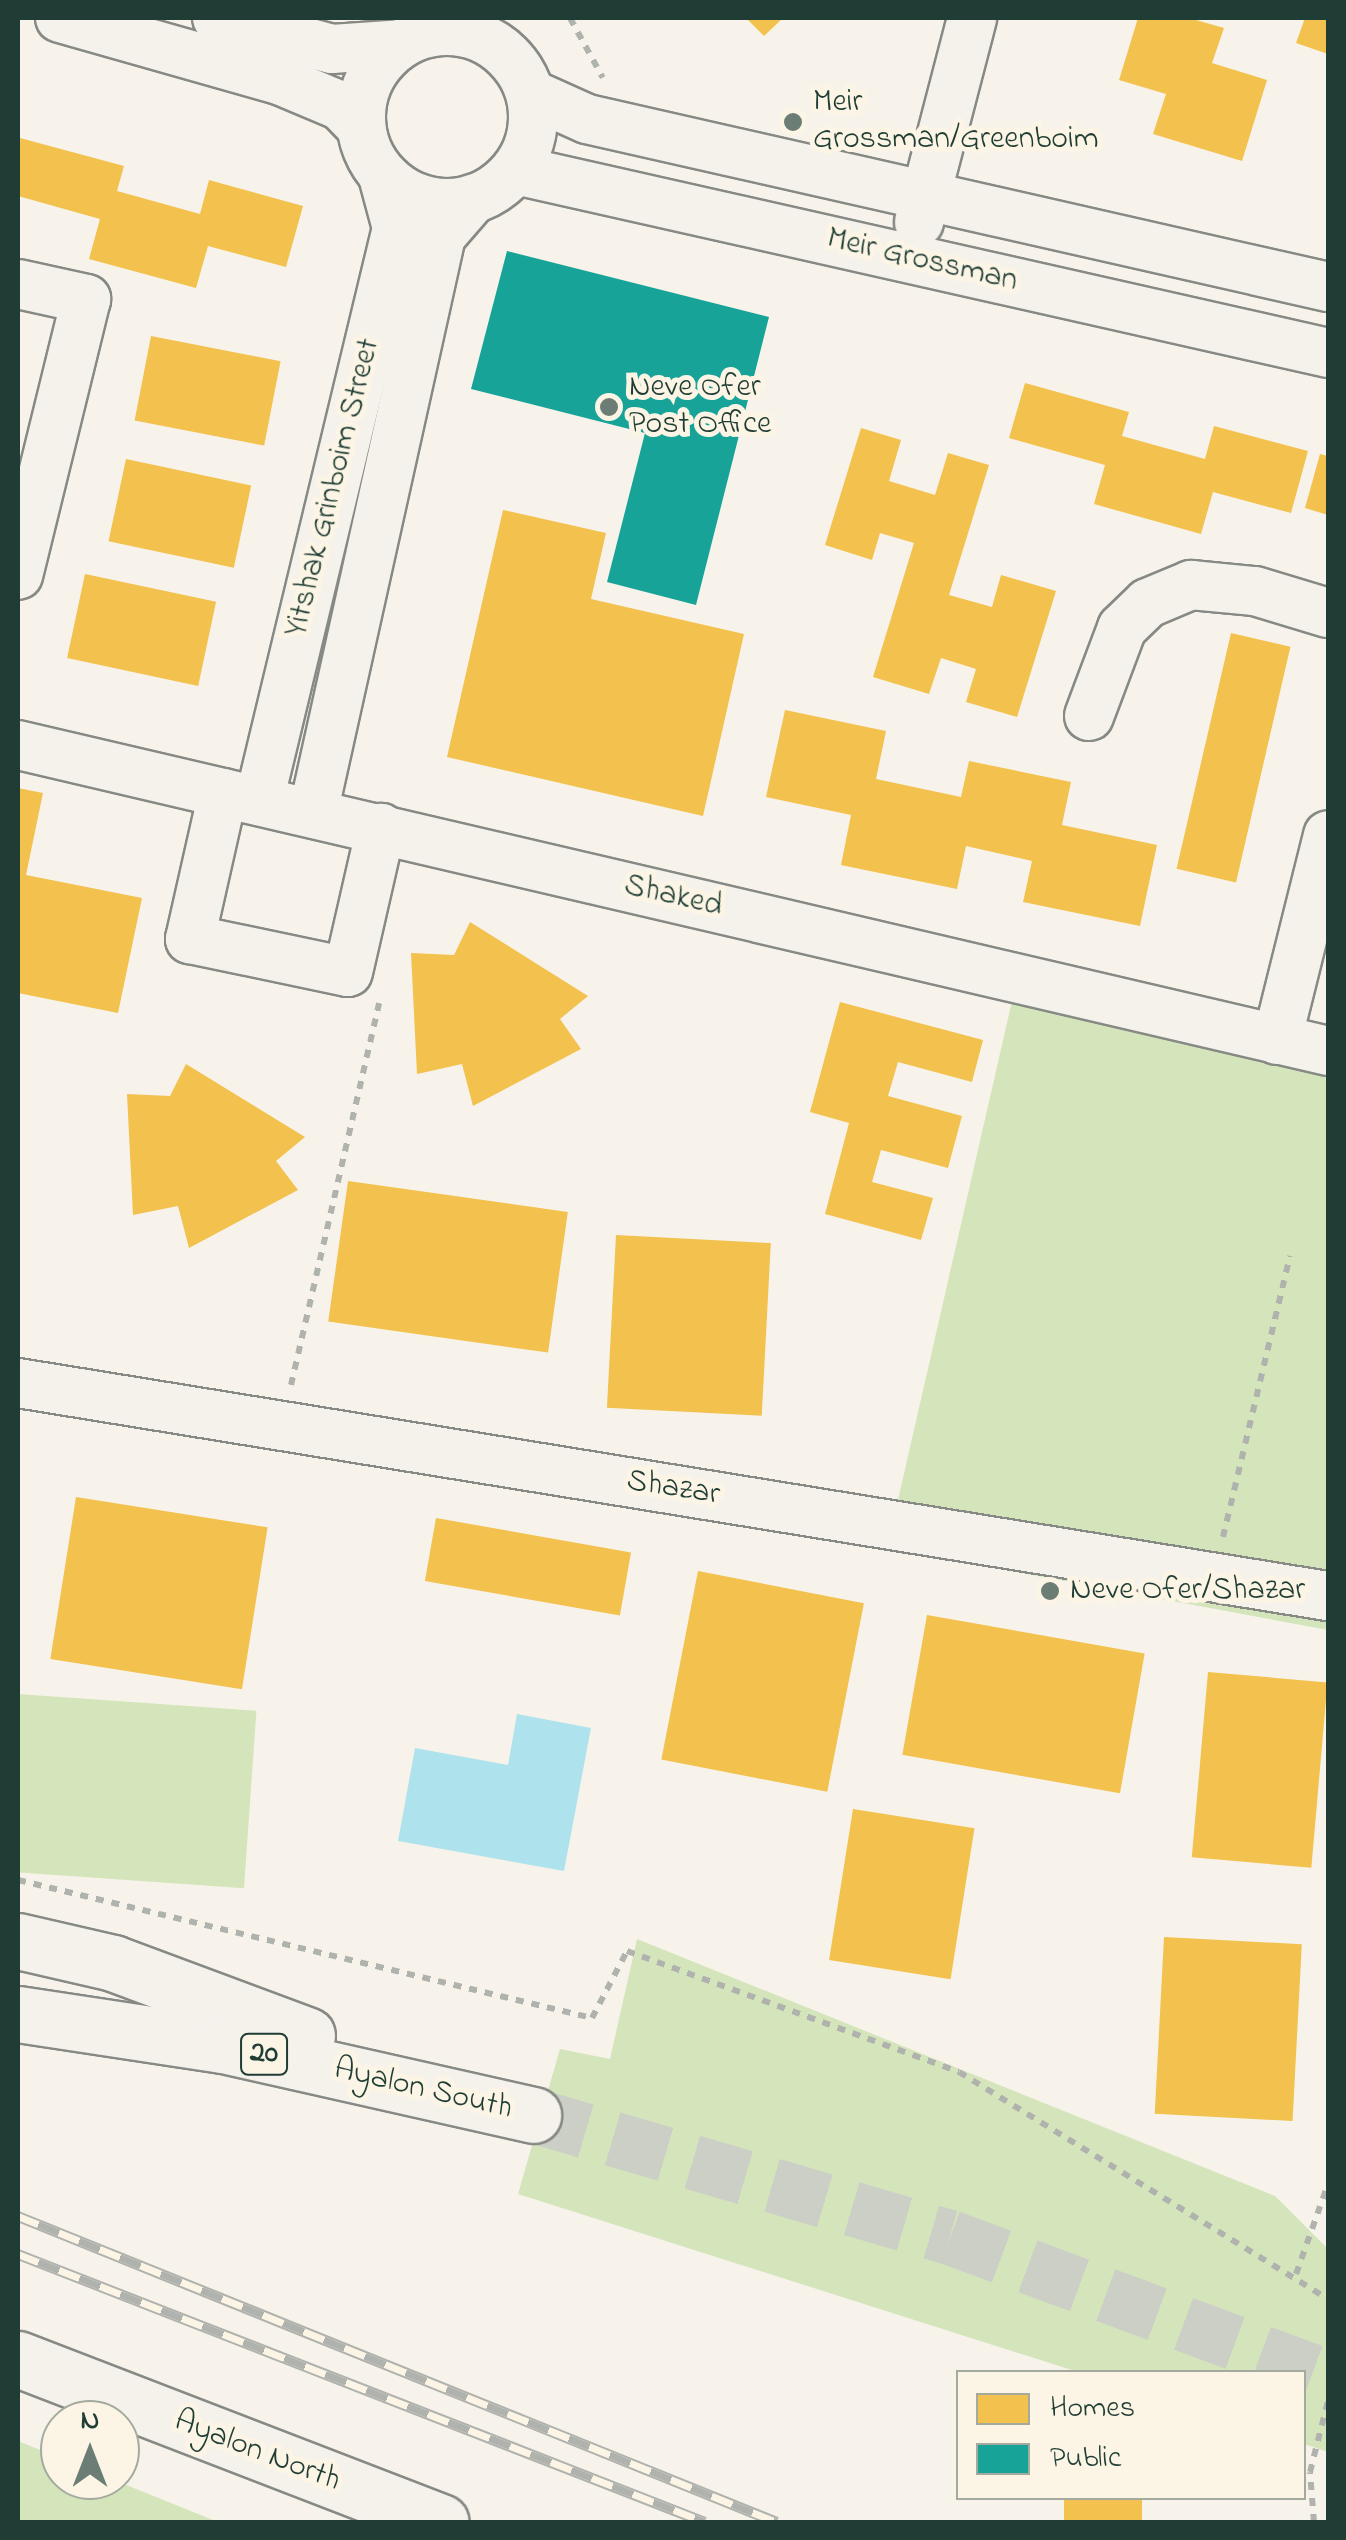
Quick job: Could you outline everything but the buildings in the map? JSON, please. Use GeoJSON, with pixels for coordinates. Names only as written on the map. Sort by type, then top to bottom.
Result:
{"type":"FeatureCollection","features":[{"type":"Feature","properties":{"kind":"highway","name":"Ayalon South"},"geometry":{"type":"LineString","coordinates":[[18,1941],[113,1962],[520,2112],[223,2045],[18,2014]]}},
{"type":"Feature","properties":{"kind":"highway","name":"Ayalon North"},"geometry":{"type":"LineString","coordinates":[[18,2359],[441,2522]]}},
{"type":"Feature","properties":{"kind":"street"},"geometry":{"type":"LineString","coordinates":[[60,18],[279,80],[341,106],[361,127],[383,176],[426,201],[473,200],[516,170],[534,120],[515,18]]}},
{"type":"Feature","properties":{"kind":"street"},"geometry":{"type":"LineString","coordinates":[[217,18],[332,49],[432,31],[485,39],[526,82]]}},
{"type":"Feature","properties":{"kind":"street"},"geometry":{"type":"LineString","coordinates":[[907,258],[928,194],[972,18]]}},
{"type":"Feature","properties":{"kind":"street"},"geometry":{"type":"LineString","coordinates":[[361,127],[370,78],[432,31]]}},
{"type":"Feature","properties":{"kind":"street","name":"Meir Grossman"},"geometry":{"type":"LineString","coordinates":[[526,82],[587,118],[1328,287]]}},
{"type":"Feature","properties":{"kind":"street","name":"Meir Grossman"},"geometry":{"type":"LineString","coordinates":[[516,170],[1328,353]]}},
{"type":"Feature","properties":{"kind":"street","name":"Yitshak Grinboim Street"},"geometry":{"type":"LineString","coordinates":[[381,828],[348,972],[190,938],[241,797],[397,228],[383,176]]}},
{"type":"Feature","properties":{"kind":"street","name":"Yitshak Grinboim Street"},"geometry":{"type":"LineString","coordinates":[[312,814],[440,236],[473,200]]}},
{"type":"Feature","properties":{"kind":"street"},"geometry":{"type":"LineString","coordinates":[[18,284],[86,299],[18,574]]}},
{"type":"Feature","properties":{"kind":"street"},"geometry":{"type":"LineString","coordinates":[[1089,716],[1122,628],[1148,603],[1191,585],[1255,590],[1328,613]]}},
{"type":"Feature","properties":{"kind":"street","name":"Shaked"},"geometry":{"type":"LineString","coordinates":[[18,744],[1328,1051]]}},
{"type":"Feature","properties":{"kind":"street"},"geometry":{"type":"LineString","coordinates":[[1277,1040],[1328,835]]}},
{"type":"Feature","properties":{"kind":"street","name":"Shazar"},"geometry":{"type":"LineString","coordinates":[[18,1383],[1328,1596]]}},
{"type":"Feature","properties":{"kind":"path"},"geometry":{"type":"LineString","coordinates":[[281,1425],[380,1000]]}},
{"type":"Feature","properties":{"kind":"path"},"geometry":{"type":"LineString","coordinates":[[1214,1578],[1290,1256]]}},
{"type":"Feature","properties":{"kind":"path"},"geometry":{"type":"LineString","coordinates":[[18,1880],[592,2018],[628,1951],[960,2072],[1296,2274],[1328,2299]]}},
{"type":"Feature","properties":{"kind":"path"},"geometry":{"type":"LineString","coordinates":[[1296,2274],[1328,2184]]}},
{"type":"Feature","properties":{"kind":"path"},"geometry":{"type":"LineString","coordinates":[[1314,2522],[1310,2472],[1328,2401]]}},
{"type":"Feature","properties":{"kind":"green space"},"geometry":{"type":"Polygon","coordinates":[[[1012,1001],[1328,1065],[1328,1630],[887,1548],[1012,1001]]]}},
{"type":"Feature","properties":{"kind":"green space"},"geometry":{"type":"Polygon","coordinates":[[[18,1694],[256,1711],[244,1888],[18,1872],[18,1694]]]}},
{"type":"Feature","properties":{"kind":"green space"},"geometry":{"type":"Polygon","coordinates":[[[637,1939],[1275,2196],[1328,2249],[1328,2452],[1306,2445],[1306,2370],[1072,2370],[518,2194],[560,2049],[610,2059],[637,1939]]]}},
{"type":"Feature","properties":{"kind":"green space"},"geometry":{"type":"Polygon","coordinates":[[[18,2441],[40,2450],[40,2500],[140,2500],[140,2490],[218,2522],[18,2522],[18,2441]]]}},
{"type":"Feature","properties":{"kind":"water"},"geometry":{"type":"Polygon","coordinates":[[[517,1714],[591,1728],[564,1871],[398,1841],[415,1748],[508,1765],[517,1714]]]}},
{"type":"Feature","properties":{"kind":"tunnel"},"geometry":{"type":"LineString","coordinates":[[533,2115],[950,2237],[1328,2377]]}},
{"type":"Feature","properties":{"kind":"railway"},"geometry":{"type":"LineString","coordinates":[[18,2216],[777,2522]]}},
{"type":"Feature","properties":{"kind":"railway"},"geometry":{"type":"LineString","coordinates":[[18,2254],[705,2522]]}},
{"type":"Feature","properties":{"kind":"place","name":"Meir Grossman/Greenboim"},"geometry":{"type":"Point","coordinates":[793,122]}},
{"type":"Feature","properties":{"kind":"place","name":"Neve Ofer Post Office"},"geometry":{"type":"Point","coordinates":[609,407]}},
{"type":"Feature","properties":{"kind":"place","name":"Neve Ofer/Shazar"},"geometry":{"type":"Point","coordinates":[1050,1591]}}]}
